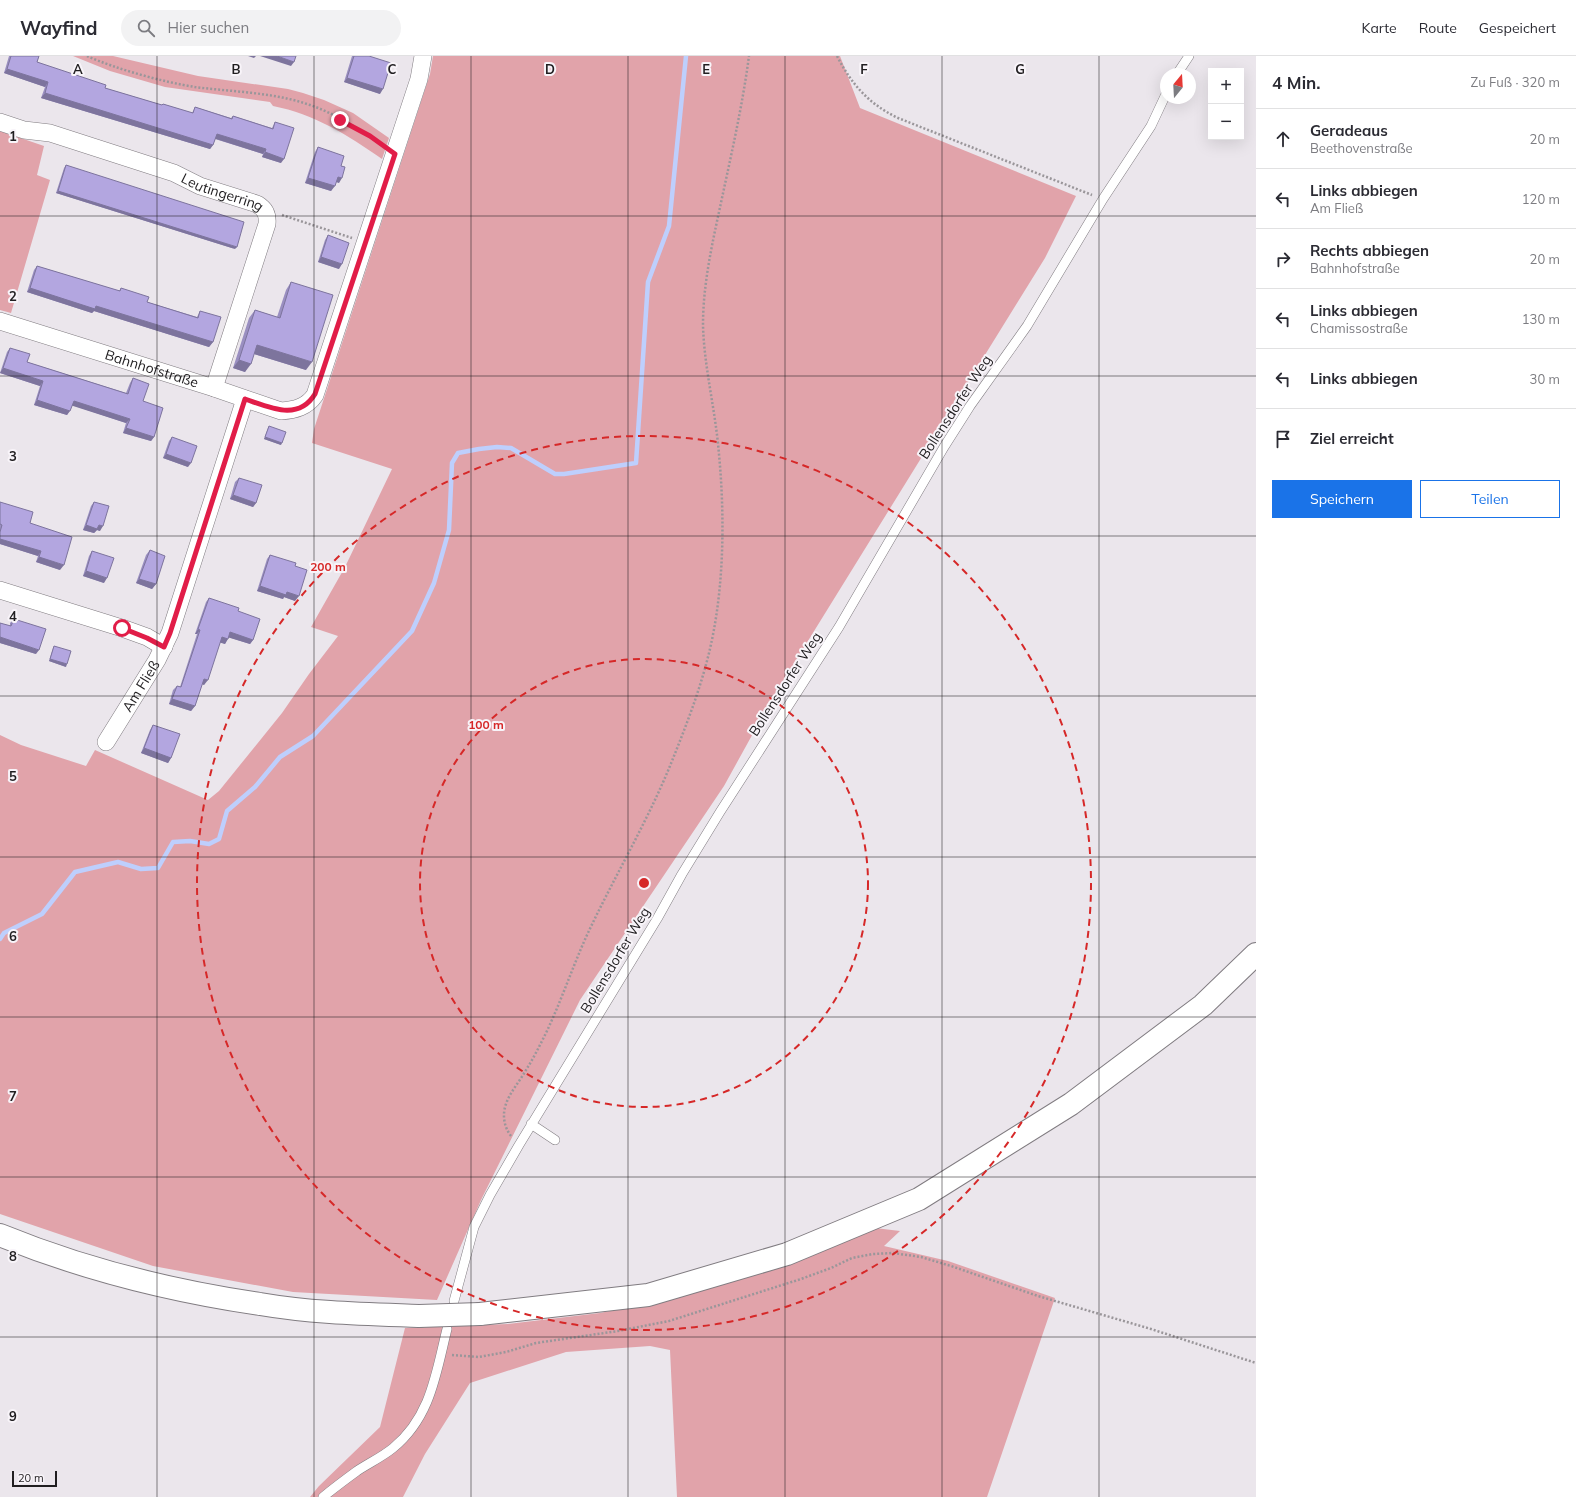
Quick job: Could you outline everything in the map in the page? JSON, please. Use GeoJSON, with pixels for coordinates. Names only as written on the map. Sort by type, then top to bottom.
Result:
{"type":"FeatureCollection","features":[{"type":"Feature","properties":{"kind":"main road"},"geometry":{"type":"LineString","coordinates":[[0,1235],[87,1266],[195,1293],[261,1305],[345,1313],[420,1316],[480,1314],[648,1295],[787,1254],[919,1199],[1071,1104],[1203,1004],[1256,954]]}},
{"type":"Feature","properties":{"kind":"street"},"geometry":{"type":"LineString","coordinates":[[365,243],[419,79],[423,56]]}},
{"type":"Feature","properties":{"kind":"street","name":"Leutingerring"},"geometry":{"type":"LineString","coordinates":[[0,122],[24,130],[50,133],[174,173],[200,186],[257,204],[263,208],[266,212],[266,224],[214,388]]}},
{"type":"Feature","properties":{"kind":"street","name":"Bahnhofstraße"},"geometry":{"type":"LineString","coordinates":[[0,321],[214,388],[281,411],[292,410],[302,407],[310,402],[315,394],[365,243]]}},
{"type":"Feature","properties":{"kind":"street","name":"Am Fließ"},"geometry":{"type":"LineString","coordinates":[[106,742],[164,647],[170,633],[245,399]]}},
{"type":"Feature","properties":{"kind":"street"},"geometry":{"type":"LineString","coordinates":[[0,590],[122,628],[164,647]]}},
{"type":"Feature","properties":{"kind":"lane"},"geometry":{"type":"LineString","coordinates":[[1181,68],[1189,56]]}},
{"type":"Feature","properties":{"kind":"lane","name":"Bollensdorfer Weg"},"geometry":{"type":"LineString","coordinates":[[454,1301],[474,1227],[490,1195],[531,1124],[657,919],[682,874],[720,812],[839,627],[944,447],[970,406],[1027,326],[1103,199],[1151,126],[1161,104]]}},
{"type":"Feature","properties":{"kind":"lane"},"geometry":{"type":"LineString","coordinates":[[531,1124],[555,1140]]}},
{"type":"Feature","properties":{"kind":"lane"},"geometry":{"type":"LineString","coordinates":[[324,1497],[356,1472],[392,1449],[407,1436],[426,1405],[447,1329]]}},
{"type":"Feature","properties":{"kind":"path"},"geometry":{"type":"LineString","coordinates":[[87,56],[132,71],[170,81],[194,86],[279,97],[309,104],[370,136],[395,154]]}},
{"type":"Feature","properties":{"kind":"path"},"geometry":{"type":"LineString","coordinates":[[519,1145],[507,1131],[504,1113],[506,1104],[544,1037],[587,935],[651,808],[671,764],[692,708],[709,655],[716,616],[722,524],[718,444],[706,363],[703,324],[706,284],[711,252],[743,97],[749,56]]}},
{"type":"Feature","properties":{"kind":"path"},"geometry":{"type":"LineString","coordinates":[[837,56],[847,75],[865,96],[882,111],[1103,199]]}},
{"type":"Feature","properties":{"kind":"path"},"geometry":{"type":"LineString","coordinates":[[266,212],[273,212],[365,243]]}},
{"type":"Feature","properties":{"kind":"path"},"geometry":{"type":"LineString","coordinates":[[441,1353],[458,1356],[479,1357],[506,1352],[536,1343],[618,1331],[669,1321],[801,1279],[831,1268],[852,1258],[873,1254],[893,1253],[921,1257],[951,1266],[1038,1296],[1151,1329],[1256,1363]]}},
{"type":"Feature","properties":{"kind":"shaded area"},"geometry":{"type":"Polygon","coordinates":[[[73,56],[113,56],[198,76],[288,89],[324,100],[353,113],[389,138],[382,159],[330,126],[303,114],[273,106],[270,102],[165,87],[110,71],[73,56]]]}},
{"type":"Feature","properties":{"kind":"shaded area"},"geometry":{"type":"Polygon","coordinates":[[[433,56],[840,56],[860,108],[1076,196],[1045,258],[772,699],[724,786],[580,1000],[481,1200],[437,1300],[293,1292],[153,1266],[0,1214],[0,735],[21,745],[86,766],[95,750],[208,800],[219,791],[282,713],[338,636],[311,627],[345,567],[392,469],[312,443],[314,429],[430,74],[433,56]]]}},
{"type":"Feature","properties":{"kind":"shaded area"},"geometry":{"type":"Polygon","coordinates":[[[0,131],[44,146],[37,175],[50,180],[11,313],[0,310],[0,131]]]}},
{"type":"Feature","properties":{"kind":"shaded area"},"geometry":{"type":"Polygon","coordinates":[[[875,1228],[900,1231],[884,1246],[948,1261],[1055,1298],[987,1497],[677,1497],[670,1350],[650,1346],[566,1352],[470,1383],[425,1454],[403,1497],[310,1497],[319,1486],[380,1427],[405,1328],[508,1324],[600,1313],[653,1302],[875,1228]]]}},
{"type":"Feature","properties":{"kind":"building"},"geometry":{"type":"Polygon","coordinates":[[[11,56],[39,56],[37,62],[106,85],[105,88],[193,113],[195,107],[232,119],[233,116],[273,129],[275,122],[294,128],[284,159],[265,152],[266,149],[217,134],[213,145],[45,93],[48,82],[7,69],[11,56]]]}},
{"type":"Feature","properties":{"kind":"building"},"geometry":{"type":"Polygon","coordinates":[[[277,56],[296,56],[294,62],[277,56]]]}},
{"type":"Feature","properties":{"kind":"building"},"geometry":{"type":"Polygon","coordinates":[[[354,56],[369,56],[391,63],[383,89],[347,78],[354,56]]]}},
{"type":"Feature","properties":{"kind":"building"},"geometry":{"type":"Polygon","coordinates":[[[318,147],[344,156],[341,166],[345,167],[342,178],[338,177],[335,186],[308,178],[318,147]]]}},
{"type":"Feature","properties":{"kind":"building"},"geometry":{"type":"Polygon","coordinates":[[[66,165],[244,222],[237,247],[58,191],[66,165]]]}},
{"type":"Feature","properties":{"kind":"building"},"geometry":{"type":"Polygon","coordinates":[[[328,235],[349,243],[342,264],[321,257],[328,235]]]}},
{"type":"Feature","properties":{"kind":"building"},"geometry":{"type":"Polygon","coordinates":[[[37,266],[120,291],[121,288],[149,297],[147,302],[198,318],[200,311],[221,317],[213,342],[96,306],[95,309],[30,288],[37,266]]]}},
{"type":"Feature","properties":{"kind":"building"},"geometry":{"type":"Polygon","coordinates":[[[291,282],[333,295],[312,362],[257,345],[251,364],[239,360],[255,310],[280,318],[291,282]]]}},
{"type":"Feature","properties":{"kind":"building"},"geometry":{"type":"Polygon","coordinates":[[[10,348],[30,354],[27,362],[128,394],[133,378],[149,384],[143,401],[163,408],[154,437],[126,428],[130,419],[74,401],[70,411],[37,400],[43,381],[3,368],[10,348]]]}},
{"type":"Feature","properties":{"kind":"building"},"geometry":{"type":"Polygon","coordinates":[[[269,426],[286,432],[282,443],[265,437],[269,426]]]}},
{"type":"Feature","properties":{"kind":"building"},"geometry":{"type":"Polygon","coordinates":[[[172,437],[197,446],[191,463],[166,454],[172,437]]]}},
{"type":"Feature","properties":{"kind":"building"},"geometry":{"type":"Polygon","coordinates":[[[239,478],[262,485],[256,503],[233,495],[239,478]]]}},
{"type":"Feature","properties":{"kind":"building"},"geometry":{"type":"Polygon","coordinates":[[[0,502],[33,512],[30,523],[72,537],[64,565],[39,557],[41,551],[0,539],[2,525],[0,524],[0,502]]]}},
{"type":"Feature","properties":{"kind":"building"},"geometry":{"type":"Polygon","coordinates":[[[94,502],[109,506],[103,526],[99,525],[97,529],[86,525],[94,502]]]}},
{"type":"Feature","properties":{"kind":"building"},"geometry":{"type":"Polygon","coordinates":[[[150,550],[165,556],[156,584],[139,579],[150,550]]]}},
{"type":"Feature","properties":{"kind":"building"},"geometry":{"type":"Polygon","coordinates":[[[92,551],[114,558],[107,578],[86,571],[92,551]]]}},
{"type":"Feature","properties":{"kind":"building"},"geometry":{"type":"Polygon","coordinates":[[[270,555],[296,563],[295,566],[307,570],[299,596],[287,592],[286,595],[260,586],[270,555]]]}},
{"type":"Feature","properties":{"kind":"building"},"geometry":{"type":"Polygon","coordinates":[[[209,598],[239,608],[238,611],[260,619],[253,640],[230,632],[228,639],[222,637],[208,680],[204,679],[195,706],[172,699],[177,686],[181,687],[209,598]]]}},
{"type":"Feature","properties":{"kind":"building"},"geometry":{"type":"Polygon","coordinates":[[[14,619],[46,629],[39,650],[0,637],[0,623],[11,626],[14,619]]]}},
{"type":"Feature","properties":{"kind":"building"},"geometry":{"type":"Polygon","coordinates":[[[54,646],[71,651],[67,664],[50,659],[54,646]]]}},
{"type":"Feature","properties":{"kind":"building"},"geometry":{"type":"Polygon","coordinates":[[[153,725],[180,734],[171,758],[144,748],[153,725]]]}},
{"type":"Feature","properties":{"kind":"waterway"},"geometry":{"type":"LineString","coordinates":[[0,939],[4,933],[42,914],[75,872],[118,862],[141,869],[158,868],[173,842],[190,841],[209,844],[219,839],[227,811],[255,787],[280,757],[313,736],[412,631],[434,583],[449,530],[452,463],[458,453],[497,447],[511,448],[555,474],[564,474],[636,463],[648,282],[669,226],[686,56]]}},
{"type":"Feature","properties":{"kind":"route"},"geometry":{"type":"LineString","coordinates":[[122,628],[164,647],[170,633],[245,399],[281,411],[302,407],[310,402],[315,394],[395,154],[370,136],[340,120]]}}]}
